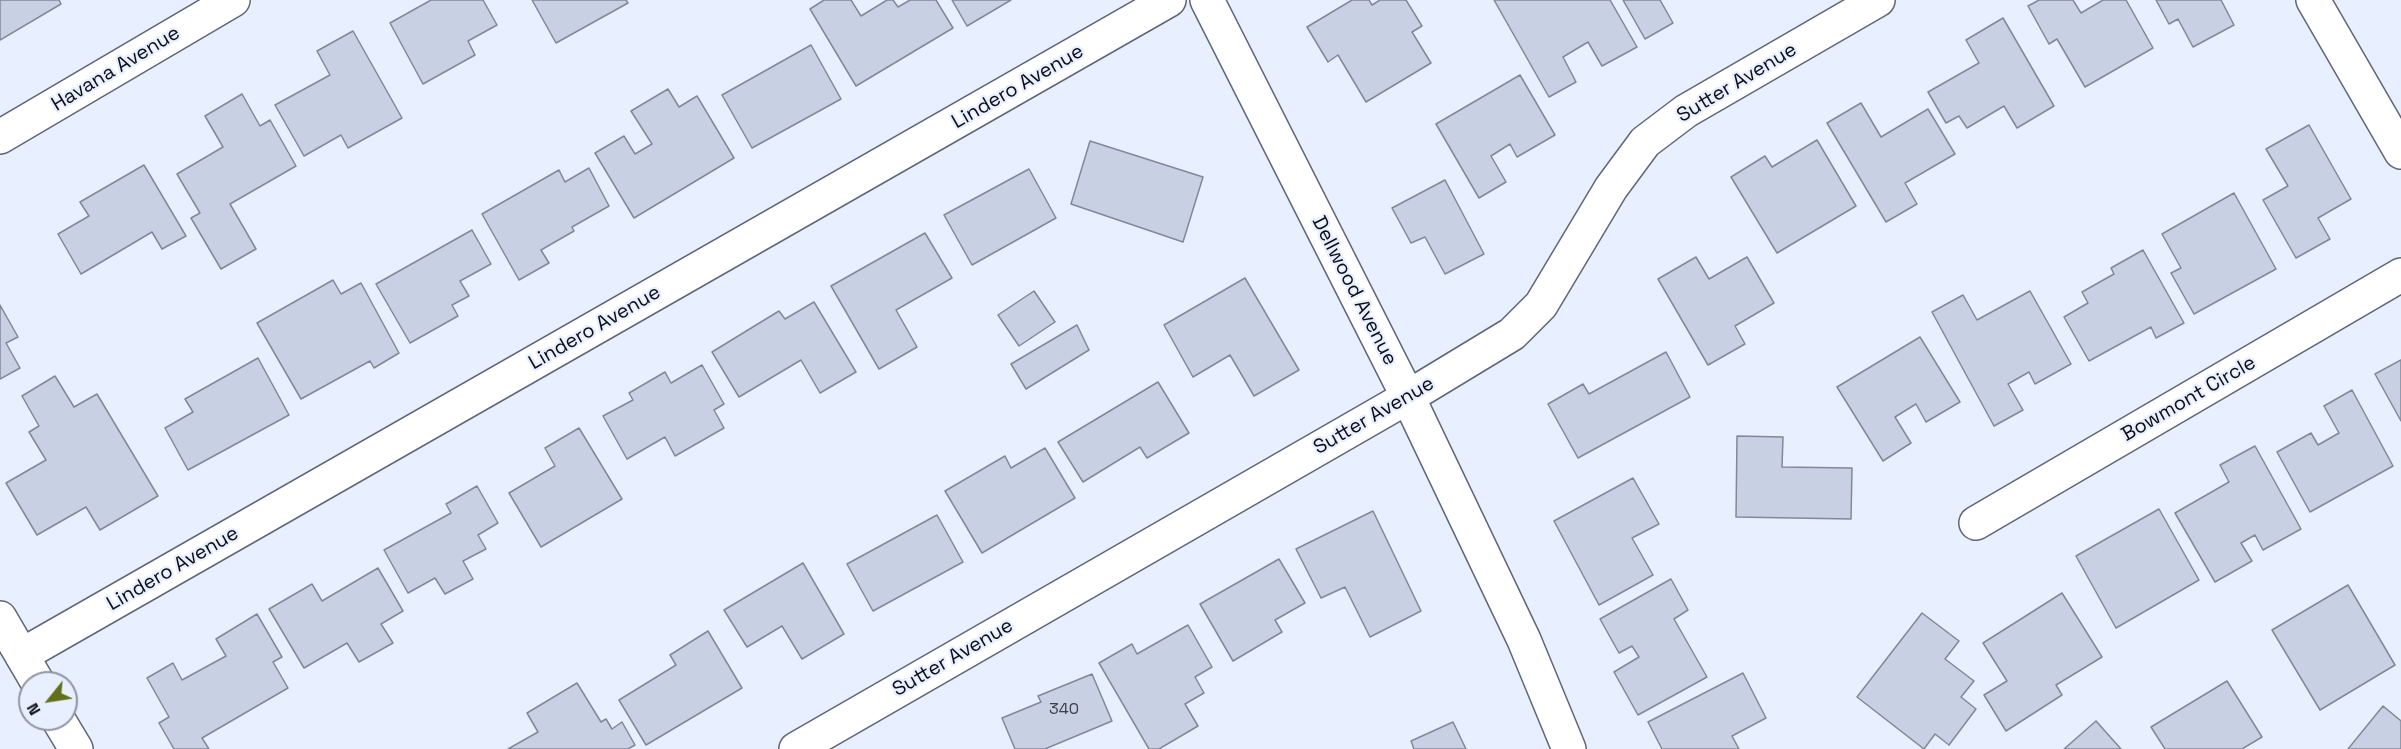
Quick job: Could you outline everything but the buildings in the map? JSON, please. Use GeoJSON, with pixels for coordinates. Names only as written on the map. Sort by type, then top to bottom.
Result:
{"type":"FeatureCollection","features":[{"type":"Feature","properties":{"kind":"street","name":"Havana Avenue"},"geometry":{"type":"LineString","coordinates":[[0,137],[233,0]]}},
{"type":"Feature","properties":{"kind":"street","name":"Lindero Avenue"},"geometry":{"type":"LineString","coordinates":[[30,669],[1169,0]]}},
{"type":"Feature","properties":{"kind":"street","name":"Dellwood Avenue"},"geometry":{"type":"LineString","coordinates":[[1207,0],[1408,397],[1524,640],[1569,749]]}},
{"type":"Feature","properties":{"kind":"street","name":"Sutter Avenue"},"geometry":{"type":"LineString","coordinates":[[811,745],[1408,397],[1512,333],[1541,306],[1611,188],[1645,142],[1686,111],[1878,0]]}},
{"type":"Feature","properties":{"kind":"street"},"geometry":{"type":"LineString","coordinates":[[2313,0],[2401,152]]}},
{"type":"Feature","properties":{"kind":"street","name":"Bowmont Circle"},"geometry":{"type":"LineString","coordinates":[[1976,523],[2401,274]]}},
{"type":"Feature","properties":{"kind":"street"},"geometry":{"type":"LineString","coordinates":[[0,618],[30,669]]}},
{"type":"Feature","properties":{"kind":"street"},"geometry":{"type":"LineString","coordinates":[[65,731],[76,749]]}}]}
